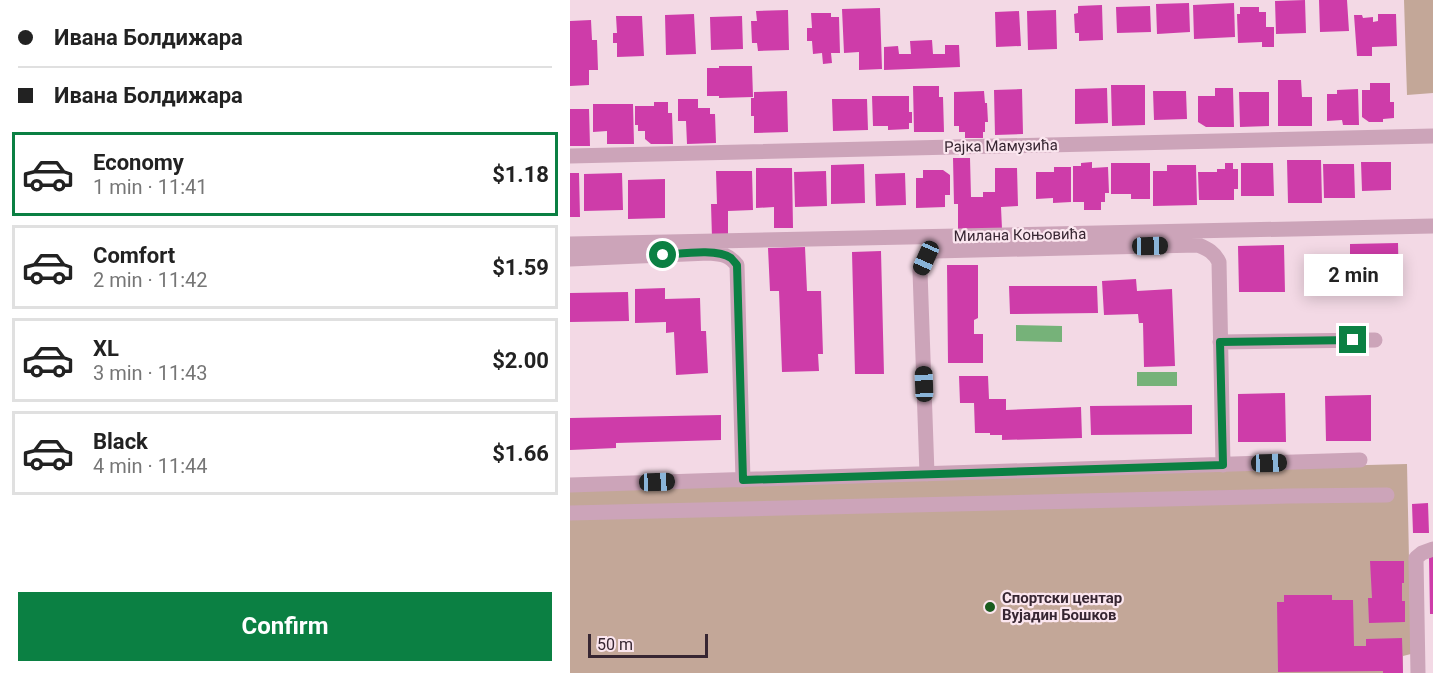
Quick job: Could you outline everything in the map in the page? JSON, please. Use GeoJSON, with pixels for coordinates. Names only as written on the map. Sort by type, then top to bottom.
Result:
{"type":"FeatureCollection","features":[{"type":"Feature","properties":{"kind":"street","name":"Рајка Мамузића"},"geometry":{"type":"LineString","coordinates":[[570,156],[1433,136]]}},
{"type":"Feature","properties":{"kind":"street","name":"Милана Коњовића"},"geometry":{"type":"LineString","coordinates":[[570,244],[1432,221]]}},
{"type":"Feature","properties":{"kind":"street"},"geometry":{"type":"LineString","coordinates":[[927,474],[920,271],[926,258],[934,251],[1198,245],[1215,254],[1219,262],[1223,465]]}},
{"type":"Feature","properties":{"kind":"street"},"geometry":{"type":"LineString","coordinates":[[570,259],[709,253],[722,254],[731,258],[737,265],[743,480]]}},
{"type":"Feature","properties":{"kind":"street"},"geometry":{"type":"LineString","coordinates":[[1220,342],[1375,340]]}},
{"type":"Feature","properties":{"kind":"street"},"geometry":{"type":"LineString","coordinates":[[570,485],[1360,460]]}},
{"type":"Feature","properties":{"kind":"street"},"geometry":{"type":"LineString","coordinates":[[570,513],[1387,495]]}},
{"type":"Feature","properties":{"kind":"street"},"geometry":{"type":"LineString","coordinates":[[1418,673],[1416,558],[1422,552],[1433,549]]}},
{"type":"Feature","properties":{"kind":"shaded area"},"geometry":{"type":"Polygon","coordinates":[[[1404,0],[1433,0],[1433,93],[1407,95],[1404,0]]]}},
{"type":"Feature","properties":{"kind":"shaded area"},"geometry":{"type":"Polygon","coordinates":[[[1016,325],[1062,326],[1062,342],[1016,341],[1016,325]]]}},
{"type":"Feature","properties":{"kind":"shaded area"},"geometry":{"type":"Polygon","coordinates":[[[1137,372],[1177,372],[1177,386],[1137,386],[1137,372]]]}},
{"type":"Feature","properties":{"kind":"shaded area","name":"Спортски центар Вујадин Бошков"},"geometry":{"type":"Polygon","coordinates":[[[1407,464],[1411,654],[1403,656],[1403,673],[570,673],[570,486],[1407,464]]]}},
{"type":"Feature","properties":{"kind":"building"},"geometry":{"type":"Polygon","coordinates":[[[1305,0],[1306,33],[1276,34],[1275,1],[1305,0]]]}},
{"type":"Feature","properties":{"kind":"building"},"geometry":{"type":"Polygon","coordinates":[[[1319,0],[1347,0],[1349,31],[1320,32],[1319,0]]]}},
{"type":"Feature","properties":{"kind":"building"},"geometry":{"type":"Polygon","coordinates":[[[1189,3],[1190,32],[1157,34],[1156,4],[1189,3]]]}},
{"type":"Feature","properties":{"kind":"building"},"geometry":{"type":"Polygon","coordinates":[[[1234,3],[1235,37],[1194,39],[1193,5],[1234,3]]]}},
{"type":"Feature","properties":{"kind":"building"},"geometry":{"type":"Polygon","coordinates":[[[1102,5],[1103,40],[1079,41],[1079,33],[1075,33],[1074,14],[1078,13],[1078,6],[1102,5]]]}},
{"type":"Feature","properties":{"kind":"building"},"geometry":{"type":"Polygon","coordinates":[[[1150,6],[1151,32],[1117,33],[1116,7],[1150,6]]]}},
{"type":"Feature","properties":{"kind":"building"},"geometry":{"type":"Polygon","coordinates":[[[1240,7],[1259,7],[1259,12],[1266,12],[1266,27],[1274,27],[1274,47],[1262,47],[1262,42],[1238,43],[1237,14],[1240,14],[1240,7]]]}},
{"type":"Feature","properties":{"kind":"building"},"geometry":{"type":"Polygon","coordinates":[[[880,8],[882,69],[859,70],[859,52],[844,53],[842,9],[880,8]]]}},
{"type":"Feature","properties":{"kind":"building"},"geometry":{"type":"Polygon","coordinates":[[[788,10],[789,50],[758,51],[757,43],[752,43],[751,21],[757,21],[756,11],[788,10]]]}},
{"type":"Feature","properties":{"kind":"building"},"geometry":{"type":"Polygon","coordinates":[[[1056,10],[1057,49],[1028,50],[1027,11],[1056,10]]]}},
{"type":"Feature","properties":{"kind":"building"},"geometry":{"type":"Polygon","coordinates":[[[1019,11],[1021,46],[996,47],[995,12],[1019,11]]]}},
{"type":"Feature","properties":{"kind":"building"},"geometry":{"type":"Polygon","coordinates":[[[811,13],[831,13],[831,17],[839,17],[840,53],[831,53],[832,63],[823,64],[822,53],[813,54],[812,41],[807,41],[807,28],[812,28],[811,13]]]}},
{"type":"Feature","properties":{"kind":"building"},"geometry":{"type":"Polygon","coordinates":[[[694,14],[696,54],[666,55],[665,15],[694,14]]]}},
{"type":"Feature","properties":{"kind":"building"},"geometry":{"type":"Polygon","coordinates":[[[1378,14],[1396,14],[1397,46],[1372,47],[1372,56],[1357,56],[1354,15],[1362,15],[1363,18],[1373,17],[1373,22],[1378,21],[1378,14]]]}},
{"type":"Feature","properties":{"kind":"building"},"geometry":{"type":"Polygon","coordinates":[[[616,16],[642,16],[644,56],[617,57],[617,43],[613,43],[613,33],[617,33],[616,16]]]}},
{"type":"Feature","properties":{"kind":"building"},"geometry":{"type":"Polygon","coordinates":[[[742,16],[743,49],[711,50],[710,17],[742,16]]]}},
{"type":"Feature","properties":{"kind":"building"},"geometry":{"type":"Polygon","coordinates":[[[591,20],[592,40],[597,40],[598,70],[589,70],[589,85],[570,86],[570,21],[591,20]]]}},
{"type":"Feature","properties":{"kind":"building"},"geometry":{"type":"Polygon","coordinates":[[[932,40],[933,54],[945,54],[945,45],[959,45],[960,67],[884,70],[884,47],[898,46],[899,54],[911,54],[910,41],[932,40]]]}},
{"type":"Feature","properties":{"kind":"building"},"geometry":{"type":"Polygon","coordinates":[[[719,66],[752,66],[753,97],[707,96],[707,68],[719,68],[719,66]]]}},
{"type":"Feature","properties":{"kind":"building"},"geometry":{"type":"Polygon","coordinates":[[[1278,80],[1301,80],[1302,97],[1312,97],[1312,126],[1278,126],[1278,80]]]}},
{"type":"Feature","properties":{"kind":"building"},"geometry":{"type":"Polygon","coordinates":[[[1370,83],[1390,83],[1390,102],[1394,102],[1394,118],[1383,119],[1383,122],[1369,122],[1362,117],[1362,90],[1370,90],[1370,83]]]}},
{"type":"Feature","properties":{"kind":"building"},"geometry":{"type":"Polygon","coordinates":[[[1111,85],[1145,85],[1145,125],[1112,126],[1111,85]]]}},
{"type":"Feature","properties":{"kind":"building"},"geometry":{"type":"Polygon","coordinates":[[[913,86],[939,86],[939,97],[943,97],[944,132],[914,132],[913,86]]]}},
{"type":"Feature","properties":{"kind":"building"},"geometry":{"type":"Polygon","coordinates":[[[1107,88],[1108,123],[1075,124],[1075,89],[1107,88]]]}},
{"type":"Feature","properties":{"kind":"building"},"geometry":{"type":"Polygon","coordinates":[[[1215,88],[1233,88],[1234,127],[1206,127],[1198,122],[1198,96],[1215,96],[1215,88]]]}},
{"type":"Feature","properties":{"kind":"building"},"geometry":{"type":"Polygon","coordinates":[[[1022,89],[1023,134],[995,135],[994,90],[1022,89]]]}},
{"type":"Feature","properties":{"kind":"building"},"geometry":{"type":"Polygon","coordinates":[[[1358,89],[1359,125],[1343,125],[1342,120],[1327,121],[1327,94],[1337,94],[1337,90],[1358,89]]]}},
{"type":"Feature","properties":{"kind":"building"},"geometry":{"type":"Polygon","coordinates":[[[787,91],[788,132],[754,133],[751,98],[754,98],[754,92],[787,91]]]}},
{"type":"Feature","properties":{"kind":"building"},"geometry":{"type":"Polygon","coordinates":[[[984,91],[988,122],[985,122],[983,138],[965,138],[965,132],[959,132],[959,126],[954,126],[954,92],[984,91]]]}},
{"type":"Feature","properties":{"kind":"building"},"geometry":{"type":"Polygon","coordinates":[[[1153,91],[1186,91],[1187,119],[1154,120],[1153,91]]]}},
{"type":"Feature","properties":{"kind":"building"},"geometry":{"type":"Polygon","coordinates":[[[1239,92],[1269,92],[1269,126],[1240,127],[1239,92]]]}},
{"type":"Feature","properties":{"kind":"building"},"geometry":{"type":"Polygon","coordinates":[[[872,96],[909,96],[912,123],[909,123],[909,129],[888,130],[888,126],[873,126],[872,96]]]}},
{"type":"Feature","properties":{"kind":"building"},"geometry":{"type":"Polygon","coordinates":[[[678,99],[698,99],[698,108],[710,108],[710,114],[715,114],[716,143],[687,144],[686,121],[678,121],[678,99]]]}},
{"type":"Feature","properties":{"kind":"building"},"geometry":{"type":"Polygon","coordinates":[[[832,99],[867,99],[868,130],[833,131],[832,99]]]}},
{"type":"Feature","properties":{"kind":"building"},"geometry":{"type":"Polygon","coordinates":[[[654,102],[668,102],[668,113],[672,113],[673,144],[651,144],[645,139],[645,131],[638,131],[638,125],[635,125],[635,106],[654,106],[654,102]]]}},
{"type":"Feature","properties":{"kind":"building"},"geometry":{"type":"Polygon","coordinates":[[[593,104],[633,104],[634,144],[607,144],[607,131],[593,132],[593,104]]]}},
{"type":"Feature","properties":{"kind":"building"},"geometry":{"type":"Polygon","coordinates":[[[570,109],[589,109],[590,146],[570,146],[570,109]]]}},
{"type":"Feature","properties":{"kind":"building"},"geometry":{"type":"Polygon","coordinates":[[[953,158],[970,158],[971,197],[983,197],[983,192],[995,192],[995,168],[1017,168],[1018,206],[1001,207],[1002,229],[958,229],[958,204],[954,204],[953,158]]]}},
{"type":"Feature","properties":{"kind":"building"},"geometry":{"type":"Polygon","coordinates":[[[1287,160],[1321,160],[1322,203],[1288,203],[1287,160]]]}},
{"type":"Feature","properties":{"kind":"building"},"geometry":{"type":"Polygon","coordinates":[[[1092,162],[1092,168],[1108,167],[1109,193],[1105,193],[1105,202],[1101,202],[1101,210],[1084,210],[1084,202],[1073,202],[1073,166],[1092,162]]]}},
{"type":"Feature","properties":{"kind":"building"},"geometry":{"type":"Polygon","coordinates":[[[1361,162],[1391,162],[1391,190],[1362,191],[1361,162]]]}},
{"type":"Feature","properties":{"kind":"building"},"geometry":{"type":"Polygon","coordinates":[[[1111,163],[1150,163],[1150,199],[1131,199],[1131,194],[1111,194],[1111,163]]]}},
{"type":"Feature","properties":{"kind":"building"},"geometry":{"type":"Polygon","coordinates":[[[1225,163],[1233,163],[1233,169],[1238,169],[1238,189],[1234,189],[1234,200],[1199,200],[1198,172],[1217,172],[1217,169],[1225,169],[1225,163]]]}},
{"type":"Feature","properties":{"kind":"building"},"geometry":{"type":"Polygon","coordinates":[[[1241,163],[1273,163],[1274,196],[1241,196],[1241,163]]]}},
{"type":"Feature","properties":{"kind":"building"},"geometry":{"type":"Polygon","coordinates":[[[864,164],[865,203],[831,204],[831,165],[864,164]]]}},
{"type":"Feature","properties":{"kind":"building"},"geometry":{"type":"Polygon","coordinates":[[[1323,164],[1354,164],[1355,198],[1324,198],[1323,164]]]}},
{"type":"Feature","properties":{"kind":"building"},"geometry":{"type":"Polygon","coordinates":[[[1167,165],[1196,165],[1197,205],[1153,206],[1153,171],[1167,171],[1167,165]]]}},
{"type":"Feature","properties":{"kind":"building"},"geometry":{"type":"Polygon","coordinates":[[[1054,167],[1071,167],[1071,202],[1053,203],[1053,198],[1036,199],[1036,172],[1054,172],[1054,167]]]}},
{"type":"Feature","properties":{"kind":"building"},"geometry":{"type":"Polygon","coordinates":[[[756,168],[792,168],[793,228],[774,228],[774,207],[756,208],[756,168]]]}},
{"type":"Feature","properties":{"kind":"building"},"geometry":{"type":"Polygon","coordinates":[[[923,170],[943,170],[950,175],[950,195],[945,195],[945,207],[916,208],[916,178],[923,178],[923,170]]]}},
{"type":"Feature","properties":{"kind":"building"},"geometry":{"type":"Polygon","coordinates":[[[716,171],[752,171],[753,210],[728,211],[728,237],[712,238],[711,204],[717,204],[716,171]]]}},
{"type":"Feature","properties":{"kind":"building"},"geometry":{"type":"Polygon","coordinates":[[[826,171],[827,206],[795,207],[794,172],[826,171]]]}},
{"type":"Feature","properties":{"kind":"building"},"geometry":{"type":"Polygon","coordinates":[[[570,173],[579,173],[580,217],[570,217],[570,173]]]}},
{"type":"Feature","properties":{"kind":"building"},"geometry":{"type":"Polygon","coordinates":[[[622,173],[623,210],[584,211],[584,174],[622,173]]]}},
{"type":"Feature","properties":{"kind":"building"},"geometry":{"type":"Polygon","coordinates":[[[905,173],[906,205],[876,206],[875,174],[905,173]]]}},
{"type":"Feature","properties":{"kind":"building"},"geometry":{"type":"Polygon","coordinates":[[[665,179],[665,218],[628,219],[628,180],[665,179]]]}},
{"type":"Feature","properties":{"kind":"building"},"geometry":{"type":"Polygon","coordinates":[[[1398,243],[1399,291],[1350,292],[1350,244],[1398,243]]]}},
{"type":"Feature","properties":{"kind":"building"},"geometry":{"type":"Polygon","coordinates":[[[1284,245],[1285,292],[1239,292],[1238,246],[1284,245]]]}},
{"type":"Feature","properties":{"kind":"building"},"geometry":{"type":"Polygon","coordinates":[[[805,247],[807,291],[821,291],[823,354],[818,354],[819,371],[782,372],[779,291],[770,291],[768,248],[805,247]]]}},
{"type":"Feature","properties":{"kind":"building"},"geometry":{"type":"Polygon","coordinates":[[[881,251],[884,374],[855,374],[852,252],[881,251]]]}},
{"type":"Feature","properties":{"kind":"building"},"geometry":{"type":"Polygon","coordinates":[[[947,265],[978,265],[978,318],[974,320],[974,334],[983,334],[983,363],[948,363],[947,265]]]}},
{"type":"Feature","properties":{"kind":"building"},"geometry":{"type":"Polygon","coordinates":[[[1136,279],[1137,291],[1172,289],[1175,366],[1144,367],[1143,323],[1139,323],[1138,314],[1104,315],[1102,281],[1136,279]]]}},
{"type":"Feature","properties":{"kind":"building"},"geometry":{"type":"Polygon","coordinates":[[[1009,286],[1097,286],[1098,313],[1010,314],[1009,286]]]}},
{"type":"Feature","properties":{"kind":"building"},"geometry":{"type":"Polygon","coordinates":[[[665,288],[665,299],[700,298],[701,331],[706,331],[708,373],[676,375],[674,332],[666,333],[666,322],[635,323],[635,289],[665,288]]]}},
{"type":"Feature","properties":{"kind":"building"},"geometry":{"type":"Polygon","coordinates":[[[628,292],[629,321],[570,322],[570,293],[628,292]]]}},
{"type":"Feature","properties":{"kind":"building"},"geometry":{"type":"Polygon","coordinates":[[[959,376],[988,376],[989,399],[1006,399],[1006,410],[1081,407],[1082,438],[1002,440],[1002,435],[975,433],[974,403],[960,403],[959,376]]]}},
{"type":"Feature","properties":{"kind":"building"},"geometry":{"type":"Polygon","coordinates":[[[1285,393],[1286,442],[1238,442],[1238,394],[1285,393]]]}},
{"type":"Feature","properties":{"kind":"building"},"geometry":{"type":"Polygon","coordinates":[[[1371,395],[1371,441],[1326,441],[1325,396],[1371,395]]]}},
{"type":"Feature","properties":{"kind":"building"},"geometry":{"type":"Polygon","coordinates":[[[1192,405],[1192,434],[1091,435],[1090,406],[1192,405]]]}},
{"type":"Feature","properties":{"kind":"building"},"geometry":{"type":"Polygon","coordinates":[[[721,415],[721,440],[616,443],[616,448],[570,450],[570,418],[721,415]]]}},
{"type":"Feature","properties":{"kind":"building"},"geometry":{"type":"Polygon","coordinates":[[[1428,503],[1429,533],[1413,533],[1412,504],[1428,503]]]}},
{"type":"Feature","properties":{"kind":"building"},"geometry":{"type":"Polygon","coordinates":[[[1429,557],[1433,557],[1433,614],[1430,614],[1429,557]]]}},
{"type":"Feature","properties":{"kind":"building"},"geometry":{"type":"Polygon","coordinates":[[[1370,561],[1404,561],[1402,601],[1405,601],[1405,622],[1369,623],[1368,598],[1372,598],[1370,561]]]}},
{"type":"Feature","properties":{"kind":"building"},"geometry":{"type":"Polygon","coordinates":[[[1284,595],[1332,595],[1332,600],[1353,600],[1354,646],[1366,646],[1366,639],[1402,638],[1403,673],[1383,673],[1383,671],[1278,672],[1277,602],[1284,602],[1284,595]]]}},
{"type":"Feature","properties":{"kind":"place","name":"Спортски центар Вујадин Бошков"},"geometry":{"type":"Point","coordinates":[990,607]}},
{"type":"Feature","properties":{"kind":"route"},"geometry":{"type":"LineString","coordinates":[[663,255],[722,254],[731,258],[737,265],[743,480],[1223,465],[1220,342],[1353,340]]}}]}
